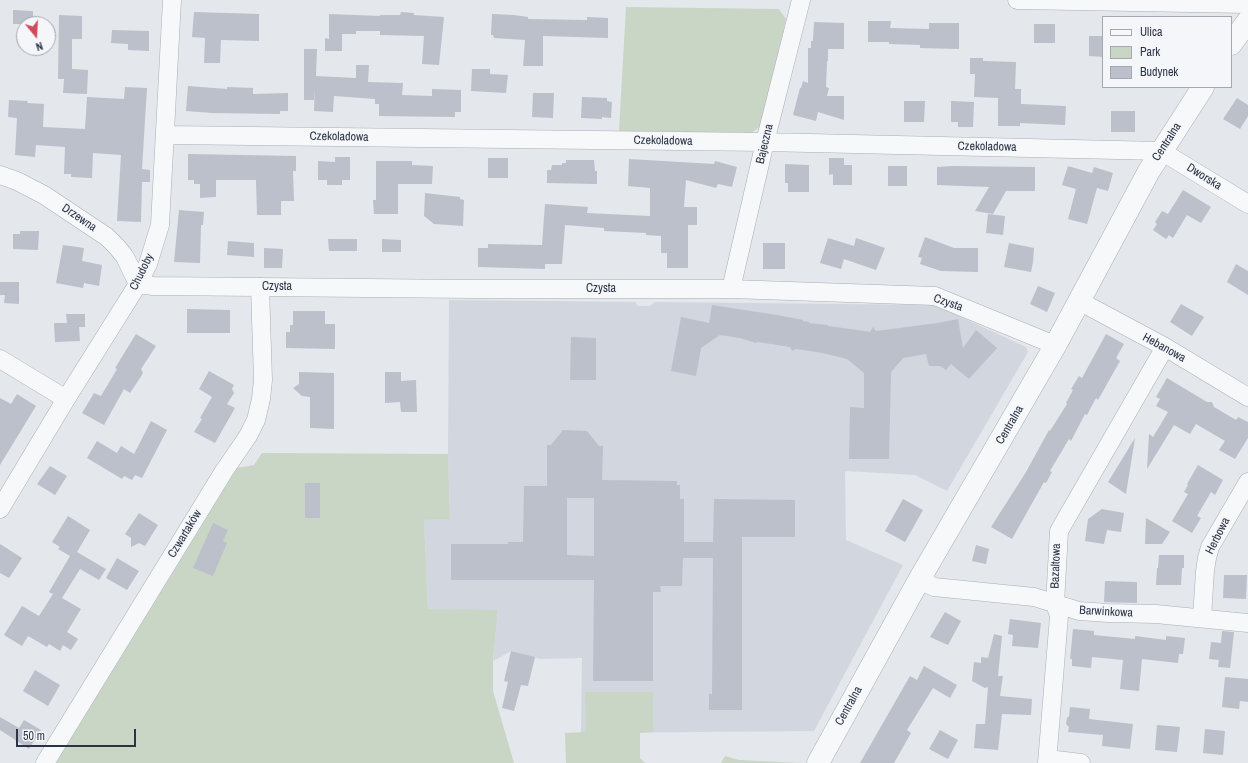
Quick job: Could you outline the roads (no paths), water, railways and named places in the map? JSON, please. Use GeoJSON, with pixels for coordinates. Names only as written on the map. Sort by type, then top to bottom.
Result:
{"type":"FeatureCollection","features":[{"type":"Feature","properties":{"kind":"street","name":"Chudoby"},"geometry":{"type":"LineString","coordinates":[[0,509],[66,399],[138,284],[148,264],[160,225],[172,0]]}},
{"type":"Feature","properties":{"kind":"street","name":"Bajeczna"},"geometry":{"type":"LineString","coordinates":[[731,289],[765,142],[801,0]]}},
{"type":"Feature","properties":{"kind":"street"},"geometry":{"type":"LineString","coordinates":[[1017,0],[1248,4]]}},
{"type":"Feature","properties":{"kind":"street"},"geometry":{"type":"LineString","coordinates":[[1232,43],[1248,21]]}},
{"type":"Feature","properties":{"kind":"street","name":"Centralna"},"geometry":{"type":"LineString","coordinates":[[818,763],[919,580],[1055,346],[1148,171],[1202,88]]}},
{"type":"Feature","properties":{"kind":"street","name":"Czekoladowa"},"geometry":{"type":"LineString","coordinates":[[165,134],[765,142],[1161,151]]}},
{"type":"Feature","properties":{"kind":"street","name":"Dworska"},"geometry":{"type":"LineString","coordinates":[[1161,151],[1248,204]]}},
{"type":"Feature","properties":{"kind":"street","name":"Drzewna"},"geometry":{"type":"LineString","coordinates":[[0,175],[17,181],[44,195],[107,237],[125,257],[138,284]]}},
{"type":"Feature","properties":{"kind":"street","name":"Czysta"},"geometry":{"type":"LineString","coordinates":[[138,284],[170,287],[731,289],[935,296],[1055,346]]}},
{"type":"Feature","properties":{"kind":"street","name":"Czwartaków"},"geometry":{"type":"LineString","coordinates":[[45,763],[224,471],[248,436],[253,425],[261,399],[263,380],[260,287]]}},
{"type":"Feature","properties":{"kind":"street","name":"Hebanowa"},"geometry":{"type":"LineString","coordinates":[[1079,301],[1165,347],[1248,396]]}},
{"type":"Feature","properties":{"kind":"street","name":"Bazaltowa"},"geometry":{"type":"LineString","coordinates":[[1047,761],[1059,616],[1055,604],[1057,538],[1059,531],[1165,347]]}},
{"type":"Feature","properties":{"kind":"street"},"geometry":{"type":"LineString","coordinates":[[0,359],[66,399]]}},
{"type":"Feature","properties":{"kind":"street","name":"Herbowa"},"geometry":{"type":"LineString","coordinates":[[1202,618],[1205,572],[1210,547],[1248,482]]}},
{"type":"Feature","properties":{"kind":"street","name":"Barwinkowa"},"geometry":{"type":"LineString","coordinates":[[919,580],[934,587],[1034,597],[1079,611],[1156,614],[1248,623]]}},
{"type":"Feature","properties":{"kind":"street"},"geometry":{"type":"LineString","coordinates":[[1047,761],[1081,763]]}}]}
